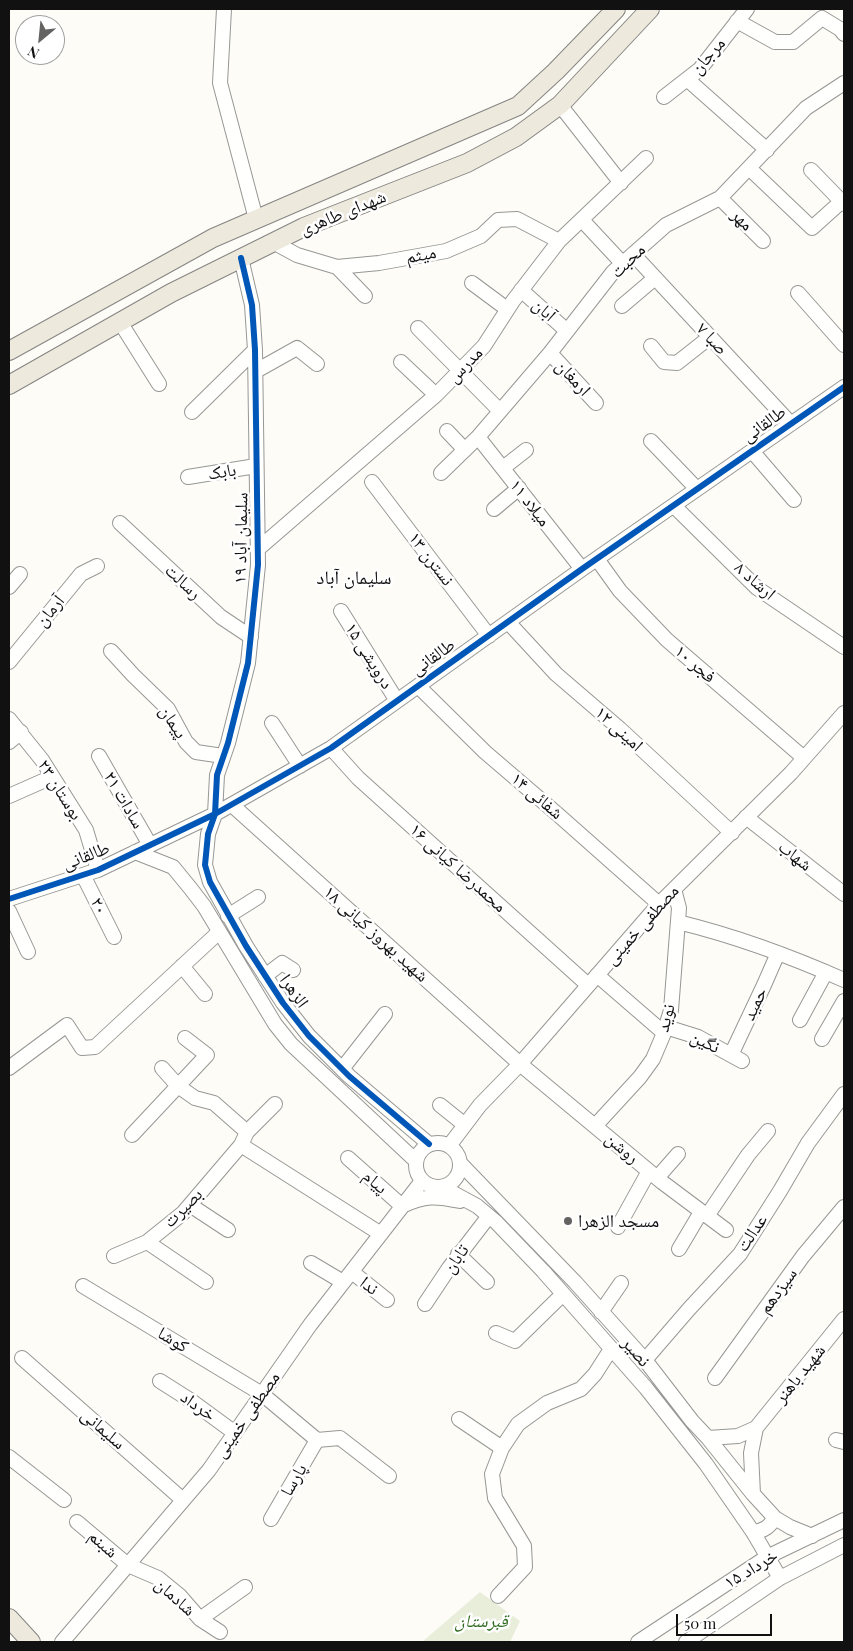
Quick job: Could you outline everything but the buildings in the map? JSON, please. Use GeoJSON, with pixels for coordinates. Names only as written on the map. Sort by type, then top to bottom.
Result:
{"type":"FeatureCollection","features":[{"type":"Feature","properties":{"kind":"main road","name":"شهدای طاهری"},"geometry":{"type":"LineString","coordinates":[[9,351],[213,238],[518,106],[556,71],[616,9]]}},
{"type":"Feature","properties":{"kind":"main road","name":"شهدای طاهری"},"geometry":{"type":"LineString","coordinates":[[9,385],[171,293],[273,242],[304,227],[466,163],[516,137],[560,105],[650,9]]}},
{"type":"Feature","properties":{"kind":"main road"},"geometry":{"type":"LineString","coordinates":[[9,1618],[31,1642]]}},
{"type":"Feature","properties":{"kind":"street"},"geometry":{"type":"LineString","coordinates":[[224,9],[220,83],[256,219]]}},
{"type":"Feature","properties":{"kind":"street","name":"مرجان"},"geometry":{"type":"LineString","coordinates":[[664,97],[700,69],[747,9]]}},
{"type":"Feature","properties":{"kind":"street"},"geometry":{"type":"LineString","coordinates":[[737,21],[775,42],[793,42],[822,18],[840,29],[844,34]]}},
{"type":"Feature","properties":{"kind":"street"},"geometry":{"type":"LineString","coordinates":[[687,79],[767,150]]}},
{"type":"Feature","properties":{"kind":"street","name":"محبت"},"geometry":{"type":"LineString","coordinates":[[441,473],[478,437],[550,353],[613,272],[666,225],[720,198],[806,108],[844,83]]}},
{"type":"Feature","properties":{"kind":"street"},"geometry":{"type":"LineString","coordinates":[[560,105],[621,183]]}},
{"type":"Feature","properties":{"kind":"street","name":"مدرس"},"geometry":{"type":"LineString","coordinates":[[258,549],[436,395],[484,346],[507,309],[559,241],[646,158]]}},
{"type":"Feature","properties":{"kind":"street"},"geometry":{"type":"LineString","coordinates":[[749,168],[812,228],[843,202],[811,170]]}},
{"type":"Feature","properties":{"kind":"street","name":"مهر"},"geometry":{"type":"LineString","coordinates":[[720,198],[763,241]]}},
{"type":"Feature","properties":{"kind":"street","name":"میثم"},"geometry":{"type":"LineString","coordinates":[[273,242],[297,255],[337,267],[379,263],[446,251],[480,236],[498,220],[517,219],[559,241]]}},
{"type":"Feature","properties":{"kind":"street"},"geometry":{"type":"LineString","coordinates":[[582,220],[623,264]]}},
{"type":"Feature","properties":{"kind":"street","name":"صبا ۷"},"geometry":{"type":"LineString","coordinates":[[633,254],[791,424]]}},
{"type":"Feature","properties":{"kind":"street","name":"سلیمان آباد ۱۹"},"geometry":{"type":"LineString","coordinates":[[215,814],[217,775],[248,663],[258,565],[255,350],[252,305],[241,258]]}},
{"type":"Feature","properties":{"kind":"street"},"geometry":{"type":"LineString","coordinates":[[337,267],[365,296]]}},
{"type":"Feature","properties":{"kind":"street"},"geometry":{"type":"LineString","coordinates":[[622,306],[655,278]]}},
{"type":"Feature","properties":{"kind":"street"},"geometry":{"type":"LineString","coordinates":[[472,283],[507,309]]}},
{"type":"Feature","properties":{"kind":"street","name":"آبان"},"geometry":{"type":"LineString","coordinates":[[521,290],[567,331]]}},
{"type":"Feature","properties":{"kind":"street"},"geometry":{"type":"LineString","coordinates":[[798,293],[844,345]]}},
{"type":"Feature","properties":{"kind":"street"},"geometry":{"type":"LineString","coordinates":[[120,322],[159,384]]}},
{"type":"Feature","properties":{"kind":"street"},"geometry":{"type":"LineString","coordinates":[[418,328],[500,411]]}},
{"type":"Feature","properties":{"kind":"street"},"geometry":{"type":"LineString","coordinates":[[651,346],[664,362],[677,363],[710,337]]}},
{"type":"Feature","properties":{"kind":"street"},"geometry":{"type":"LineString","coordinates":[[256,371],[297,348],[316,364]]}},
{"type":"Feature","properties":{"kind":"street"},"geometry":{"type":"LineString","coordinates":[[192,412],[255,350]]}},
{"type":"Feature","properties":{"kind":"street","name":"ارمغان"},"geometry":{"type":"LineString","coordinates":[[550,353],[596,403]]}},
{"type":"Feature","properties":{"kind":"street"},"geometry":{"type":"LineString","coordinates":[[401,362],[436,395]]}},
{"type":"Feature","properties":{"kind":"street","name":"طالقانی"},"geometry":{"type":"LineString","coordinates":[[9,899],[98,870],[215,814],[331,748],[582,569],[844,387]]}},
{"type":"Feature","properties":{"kind":"street"},"geometry":{"type":"LineString","coordinates":[[447,431],[465,450]]}},
{"type":"Feature","properties":{"kind":"street","name":"میلاد ۱۱"},"geometry":{"type":"LineString","coordinates":[[478,437],[582,569]]}},
{"type":"Feature","properties":{"kind":"street"},"geometry":{"type":"LineString","coordinates":[[651,442],[697,489]]}},
{"type":"Feature","properties":{"kind":"street"},"geometry":{"type":"LineString","coordinates":[[503,468],[526,450]]}},
{"type":"Feature","properties":{"kind":"street"},"geometry":{"type":"LineString","coordinates":[[752,451],[794,500]]}},
{"type":"Feature","properties":{"kind":"street","name":"بابک"},"geometry":{"type":"LineString","coordinates":[[188,477],[256,466]]}},
{"type":"Feature","properties":{"kind":"street","name":"نسترن ۱۳"},"geometry":{"type":"LineString","coordinates":[[372,482],[489,636]]}},
{"type":"Feature","properties":{"kind":"street"},"geometry":{"type":"LineString","coordinates":[[494,509],[518,488]]}},
{"type":"Feature","properties":{"kind":"street","name":"ارشاد ۸"},"geometry":{"type":"LineString","coordinates":[[674,506],[758,588],[844,647]]}},
{"type":"Feature","properties":{"kind":"street","name":"رسالت"},"geometry":{"type":"LineString","coordinates":[[120,523],[220,617],[251,636]]}},
{"type":"Feature","properties":{"kind":"street","name":"فجر ۱۰"},"geometry":{"type":"LineString","coordinates":[[597,559],[620,591],[668,640],[804,758]]}},
{"type":"Feature","properties":{"kind":"street","name":"آرمان"},"geometry":{"type":"LineString","coordinates":[[9,662],[81,574],[97,566]]}},
{"type":"Feature","properties":{"kind":"street"},"geometry":{"type":"LineString","coordinates":[[9,587],[20,574]]}},
{"type":"Feature","properties":{"kind":"street","name":"درویشی ۱۵"},"geometry":{"type":"LineString","coordinates":[[341,611],[397,701]]}},
{"type":"Feature","properties":{"kind":"street","name":"امینی ۱۲"},"geometry":{"type":"LineString","coordinates":[[508,622],[556,674],[732,833]]}},
{"type":"Feature","properties":{"kind":"street","name":"پیمان"},"geometry":{"type":"LineString","coordinates":[[111,651],[168,709],[186,742],[196,752],[223,756]]}},
{"type":"Feature","properties":{"kind":"street","name":"شفائی ۱۴"},"geometry":{"type":"LineString","coordinates":[[418,686],[485,752],[659,904]]}},
{"type":"Feature","properties":{"kind":"street","name":"مصطفی خمینی"},"geometry":{"type":"LineString","coordinates":[[450,1146],[480,1105],[520,1064],[659,904],[732,833],[844,713]]}},
{"type":"Feature","properties":{"kind":"street","name":"بوستان ۲۳"},"geometry":{"type":"LineString","coordinates":[[9,719],[42,760],[86,830],[98,870]]}},
{"type":"Feature","properties":{"kind":"street"},"geometry":{"type":"LineString","coordinates":[[272,723],[300,766]]}},
{"type":"Feature","properties":{"kind":"street"},"geometry":{"type":"LineString","coordinates":[[9,742],[21,732]]}},
{"type":"Feature","properties":{"kind":"street","name":"محمدرضا کیانی ۱۶"},"geometry":{"type":"LineString","coordinates":[[331,748],[358,778],[593,980],[665,1030]]}},
{"type":"Feature","properties":{"kind":"street","name":"سادات ۲۱"},"geometry":{"type":"LineString","coordinates":[[99,756],[150,845]]}},
{"type":"Feature","properties":{"kind":"street"},"geometry":{"type":"LineString","coordinates":[[9,796],[52,777]]}},
{"type":"Feature","properties":{"kind":"street","name":"شهید بهروز کیانی ۱۸"},"geometry":{"type":"LineString","coordinates":[[232,805],[520,1064]]}},
{"type":"Feature","properties":{"kind":"street","name":"الزهرا"},"geometry":{"type":"LineString","coordinates":[[215,814],[208,834],[206,865],[210,882],[228,916],[265,976],[308,1036],[342,1069],[429,1144]]}},
{"type":"Feature","properties":{"kind":"street","name":"شهاب"},"geometry":{"type":"LineString","coordinates":[[746,817],[844,894]]}},
{"type":"Feature","properties":{"kind":"street","name":"الزهرا"},"geometry":{"type":"LineString","coordinates":[[135,852],[173,867],[204,906],[275,1024],[286,1037],[416,1161]]}},
{"type":"Feature","properties":{"kind":"street","name":"۲۰"},"geometry":{"type":"LineString","coordinates":[[83,875],[114,937]]}},
{"type":"Feature","properties":{"kind":"street"},"geometry":{"type":"LineString","coordinates":[[191,889],[194,881],[198,879],[210,882]]}},
{"type":"Feature","properties":{"kind":"street","name":"نوید"},"geometry":{"type":"LineString","coordinates":[[596,1126],[640,1077],[653,1059],[665,1030],[671,1010],[679,908],[674,888]]}},
{"type":"Feature","properties":{"kind":"street"},"geometry":{"type":"LineString","coordinates":[[228,916],[258,896]]}},
{"type":"Feature","properties":{"kind":"street"},"geometry":{"type":"LineString","coordinates":[[9,911],[28,952]]}},
{"type":"Feature","properties":{"kind":"street"},"geometry":{"type":"LineString","coordinates":[[678,922],[718,932],[778,953],[844,980]]}},
{"type":"Feature","properties":{"kind":"street"},"geometry":{"type":"LineString","coordinates":[[9,1068],[67,1025],[82,1048],[95,1048],[220,932]]}},
{"type":"Feature","properties":{"kind":"street","name":"حمید"},"geometry":{"type":"LineString","coordinates":[[737,1058],[778,953]]}},
{"type":"Feature","properties":{"kind":"street"},"geometry":{"type":"LineString","coordinates":[[265,976],[282,963],[293,970]]}},
{"type":"Feature","properties":{"kind":"street"},"geometry":{"type":"LineString","coordinates":[[182,966],[205,994]]}},
{"type":"Feature","properties":{"kind":"street"},"geometry":{"type":"LineString","coordinates":[[800,1020],[826,972]]}},
{"type":"Feature","properties":{"kind":"street"},"geometry":{"type":"LineString","coordinates":[[822,1039],[844,1000]]}},
{"type":"Feature","properties":{"kind":"street"},"geometry":{"type":"LineString","coordinates":[[342,1069],[385,1014]]}},
{"type":"Feature","properties":{"kind":"street","name":"نگین"},"geometry":{"type":"LineString","coordinates":[[665,1030],[698,1037],[737,1058]]}},
{"type":"Feature","properties":{"kind":"street"},"geometry":{"type":"LineString","coordinates":[[132,1135],[207,1055],[185,1038]]}},
{"type":"Feature","properties":{"kind":"street","name":"روشن"},"geometry":{"type":"LineString","coordinates":[[520,1064],[653,1174],[726,1230]]}},
{"type":"Feature","properties":{"kind":"street"},"geometry":{"type":"LineString","coordinates":[[162,1068],[178,1086],[195,1098],[214,1103],[248,1132]]}},
{"type":"Feature","properties":{"kind":"street","name":"عدالت"},"geometry":{"type":"LineString","coordinates":[[645,1360],[740,1254],[780,1192],[808,1143],[844,1094]]}},
{"type":"Feature","properties":{"kind":"street","name":"بصیرت"},"geometry":{"type":"LineString","coordinates":[[114,1256],[147,1242],[183,1213],[241,1145],[248,1132],[275,1104]]}},
{"type":"Feature","properties":{"kind":"street"},"geometry":{"type":"LineString","coordinates":[[440,1105],[465,1125]]}},
{"type":"Feature","properties":{"kind":"street"},"geometry":{"type":"LineString","coordinates":[[391,1137],[402,1138],[406,1133],[406,1126]]}},
{"type":"Feature","properties":{"kind":"street"},"geometry":{"type":"LineString","coordinates":[[679,1249],[768,1131]]}},
{"type":"Feature","properties":{"kind":"street"},"geometry":{"type":"LineString","coordinates":[[442,1187],[452,1182],[458,1174],[460,1163],[457,1153],[450,1146],[439,1142],[429,1144],[420,1151],[416,1161],[417,1171],[422,1180],[432,1186],[442,1187],[477,1206],[543,1270],[646,1388],[706,1464],[753,1532],[780,1578]]}},
{"type":"Feature","properties":{"kind":"street"},"geometry":{"type":"LineString","coordinates":[[241,1145],[381,1234]]}},
{"type":"Feature","properties":{"kind":"street"},"geometry":{"type":"LineString","coordinates":[[618,1227],[653,1174],[678,1154]]}},
{"type":"Feature","properties":{"kind":"street","name":"پیام"},"geometry":{"type":"LineString","coordinates":[[348,1158],[402,1206]]}},
{"type":"Feature","properties":{"kind":"street","name":"نصیر"},"geometry":{"type":"LineString","coordinates":[[460,1163],[645,1360],[692,1421],[775,1518],[790,1527],[812,1536]]}},
{"type":"Feature","properties":{"kind":"street","name":"مصطفی خمینی"},"geometry":{"type":"LineString","coordinates":[[69,1640],[128,1565],[209,1470],[310,1325],[422,1180]]}},
{"type":"Feature","properties":{"kind":"street"},"geometry":{"type":"LineString","coordinates":[[477,1206],[481,1196],[490,1194]]}},
{"type":"Feature","properties":{"kind":"street"},"geometry":{"type":"LineString","coordinates":[[402,1206],[418,1198],[433,1196],[477,1206]]}},
{"type":"Feature","properties":{"kind":"street"},"geometry":{"type":"LineString","coordinates":[[190,1205],[228,1230]]}},
{"type":"Feature","properties":{"kind":"street","name":"سیزدهم"},"geometry":{"type":"LineString","coordinates":[[715,1378],[804,1256],[844,1206]]}},
{"type":"Feature","properties":{"kind":"street","name":"تابان"},"geometry":{"type":"LineString","coordinates":[[425,1304],[458,1254],[489,1216]]}},
{"type":"Feature","properties":{"kind":"street"},"geometry":{"type":"LineString","coordinates":[[147,1242],[206,1282]]}},
{"type":"Feature","properties":{"kind":"street"},"geometry":{"type":"LineString","coordinates":[[458,1254],[487,1282]]}},
{"type":"Feature","properties":{"kind":"street","name":"ندا"},"geometry":{"type":"LineString","coordinates":[[311,1263],[347,1277],[387,1300]]}},
{"type":"Feature","properties":{"kind":"street"},"geometry":{"type":"LineString","coordinates":[[601,1312],[621,1283]]}},
{"type":"Feature","properties":{"kind":"street","name":"کوشا"},"geometry":{"type":"LineString","coordinates":[[83,1286],[262,1394]]}},
{"type":"Feature","properties":{"kind":"street"},"geometry":{"type":"LineString","coordinates":[[496,1333],[515,1341],[563,1294]]}},
{"type":"Feature","properties":{"kind":"street","name":"شهید باهنر"},"geometry":{"type":"LineString","coordinates":[[756,1428],[844,1319]]}},
{"type":"Feature","properties":{"kind":"street","name":"نصیر"},"geometry":{"type":"LineString","coordinates":[[498,1596],[525,1567],[524,1546],[495,1498],[492,1474],[502,1448],[518,1424],[546,1403],[581,1389],[595,1374],[611,1349]]}},
{"type":"Feature","properties":{"kind":"street","name":"سلیمانی"},"geometry":{"type":"LineString","coordinates":[[22,1358],[183,1500]]}},
{"type":"Feature","properties":{"kind":"street"},"geometry":{"type":"LineString","coordinates":[[646,1388],[659,1379]]}},
{"type":"Feature","properties":{"kind":"street","name":"خرداد"},"geometry":{"type":"LineString","coordinates":[[160,1381],[235,1433]]}},
{"type":"Feature","properties":{"kind":"street"},"geometry":{"type":"LineString","coordinates":[[262,1394],[317,1440],[340,1438],[389,1476]]}},
{"type":"Feature","properties":{"kind":"street"},"geometry":{"type":"LineString","coordinates":[[459,1419],[502,1448]]}},
{"type":"Feature","properties":{"kind":"street"},"geometry":{"type":"LineString","coordinates":[[708,1438],[738,1436],[756,1428]]}},
{"type":"Feature","properties":{"kind":"street"},"geometry":{"type":"LineString","coordinates":[[753,1494],[751,1453],[756,1428]]}},
{"type":"Feature","properties":{"kind":"street","name":"پارسا"},"geometry":{"type":"LineString","coordinates":[[271,1519],[317,1440]]}},
{"type":"Feature","properties":{"kind":"street"},"geometry":{"type":"LineString","coordinates":[[9,1457],[64,1500]]}},
{"type":"Feature","properties":{"kind":"street"},"geometry":{"type":"LineString","coordinates":[[753,1532],[764,1530],[770,1526],[775,1518]]}},
{"type":"Feature","properties":{"kind":"street","name":"۱۵ خرداد"},"geometry":{"type":"LineString","coordinates":[[638,1642],[767,1557],[844,1520]]}},
{"type":"Feature","properties":{"kind":"street","name":"شبنم"},"geometry":{"type":"LineString","coordinates":[[78,1522],[128,1565]]}},
{"type":"Feature","properties":{"kind":"street","name":"۱۵ خرداد"},"geometry":{"type":"LineString","coordinates":[[686,1642],[780,1578],[844,1545]]}},
{"type":"Feature","properties":{"kind":"street","name":"شادمان"},"geometry":{"type":"LineString","coordinates":[[128,1565],[158,1578],[180,1596],[200,1619],[220,1632]]}},
{"type":"Feature","properties":{"kind":"street"},"geometry":{"type":"LineString","coordinates":[[200,1619],[245,1587]]}},
{"type":"Feature","properties":{"kind":"green space","name":"قبرستان"},"geometry":{"type":"Polygon","coordinates":[[[480,1592],[520,1621],[510,1642],[422,1642],[480,1592]]]}},
{"type":"Feature","properties":{"kind":"cycle path"},"geometry":{"type":"LineString","coordinates":[[241,258],[252,305],[255,350],[258,565],[248,663],[228,743],[217,775],[215,814],[208,834],[205,865],[210,882],[246,946],[283,1003],[309,1036],[349,1076],[429,1144]]}},
{"type":"Feature","properties":{"kind":"cycle path"},"geometry":{"type":"LineString","coordinates":[[9,899],[98,870],[215,814],[331,748],[582,569],[844,387]]}},
{"type":"Feature","properties":{"kind":"place","name":"مسجد الزهرا"},"geometry":{"type":"Point","coordinates":[568,1221]}},
{"type":"Feature","properties":{"kind":"district","name":"سلیمان آباد"},"geometry":{"type":"Point","coordinates":[354,578]}}]}
